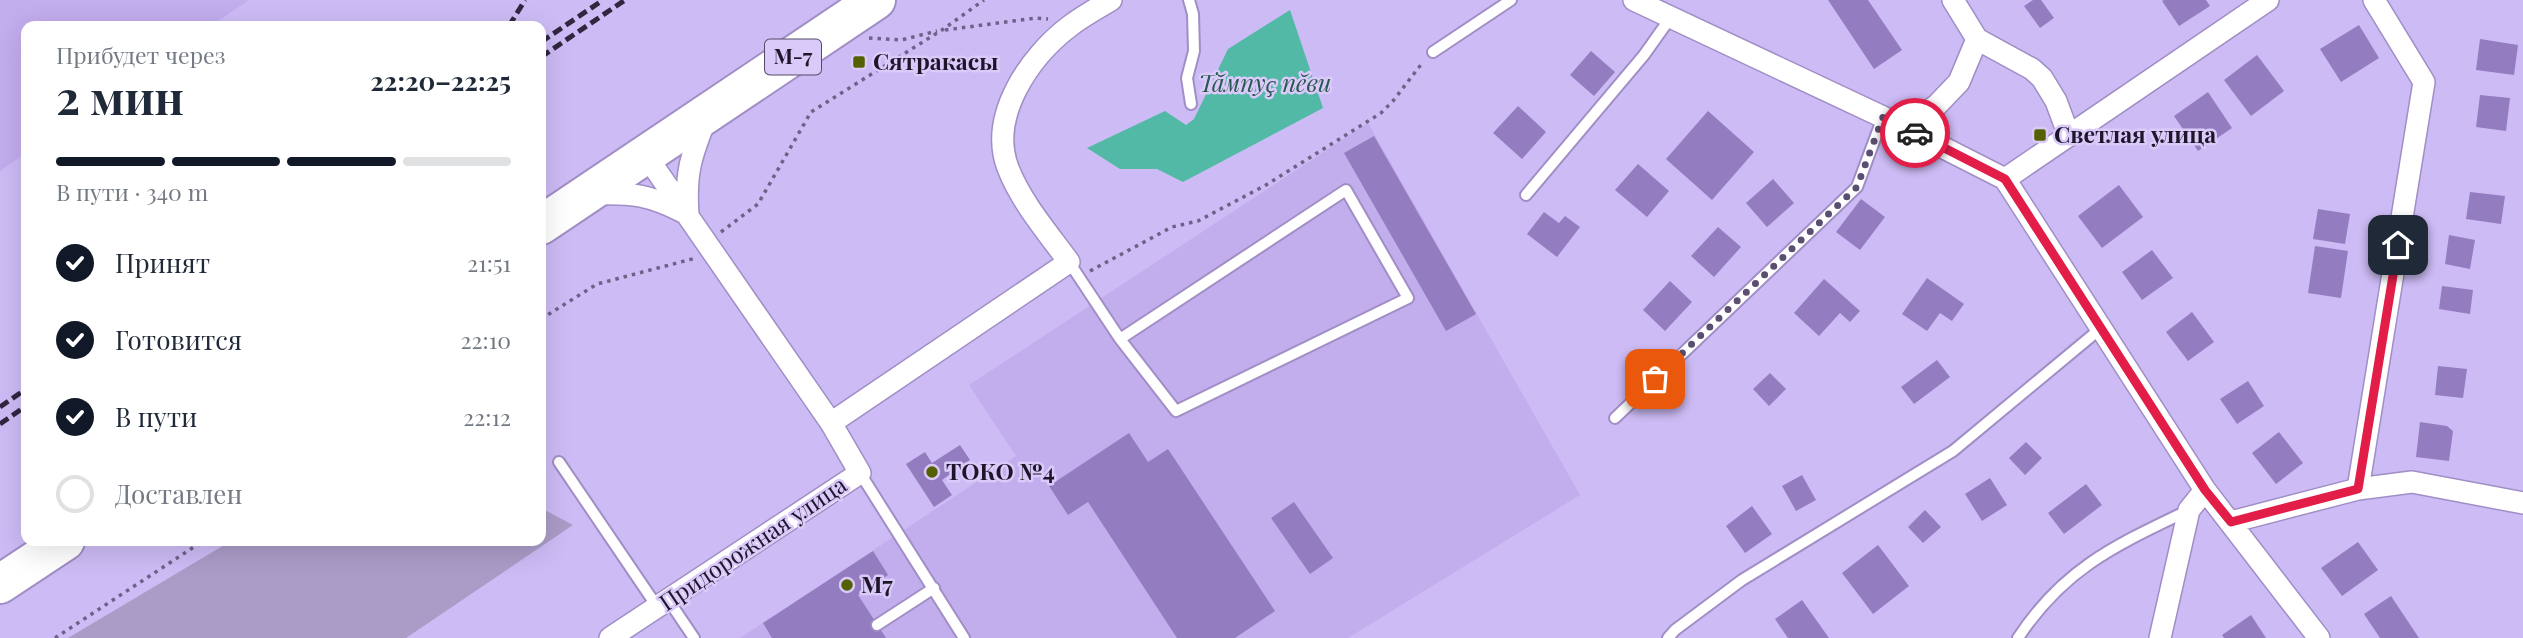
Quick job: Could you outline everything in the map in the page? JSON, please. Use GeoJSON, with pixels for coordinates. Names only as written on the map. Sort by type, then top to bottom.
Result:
{"type":"FeatureCollection","features":[{"type":"Feature","properties":{"kind":"highway","name":"М-7"},"geometry":{"type":"LineString","coordinates":[[709,113],[876,0]]}},
{"type":"Feature","properties":{"kind":"highway"},"geometry":{"type":"LineString","coordinates":[[546,222],[709,113]]}},
{"type":"Feature","properties":{"kind":"highway"},"geometry":{"type":"LineString","coordinates":[[0,584],[57,546]]}},
{"type":"Feature","properties":{"kind":"street"},"geometry":{"type":"LineString","coordinates":[[831,423],[1074,270],[1020,193],[1007,166],[1003,132],[1010,103],[1023,78],[1044,50],[1070,25],[1111,0]]}},
{"type":"Feature","properties":{"kind":"street"},"geometry":{"type":"LineString","coordinates":[[1634,0],[1883,117],[2005,179],[2205,490],[2319,638]]}},
{"type":"Feature","properties":{"kind":"street"},"geometry":{"type":"LineString","coordinates":[[1953,0],[1977,39],[2032,69],[2042,78],[2056,102],[2069,136]]}},
{"type":"Feature","properties":{"kind":"street"},"geometry":{"type":"LineString","coordinates":[[2005,179],[2268,0]]}},
{"type":"Feature","properties":{"kind":"street"},"geometry":{"type":"LineString","coordinates":[[2358,489],[2424,82],[2374,0]]}},
{"type":"Feature","properties":{"kind":"street"},"geometry":{"type":"LineString","coordinates":[[1905,128],[1937,106],[1959,82],[1977,39]]}},
{"type":"Feature","properties":{"kind":"street"},"geometry":{"type":"LineString","coordinates":[[688,214],[686,183],[693,152],[709,113]]}},
{"type":"Feature","properties":{"kind":"street"},"geometry":{"type":"LineString","coordinates":[[645,154],[831,423],[860,473]]}},
{"type":"Feature","properties":{"kind":"street"},"geometry":{"type":"LineString","coordinates":[[586,195],[622,193],[657,198],[688,214]]}},
{"type":"Feature","properties":{"kind":"street","name":"Придорожная улица"},"geometry":{"type":"LineString","coordinates":[[610,638],[860,473]]}},
{"type":"Feature","properties":{"kind":"street"},"geometry":{"type":"LineString","coordinates":[[2231,522],[2358,489],[2412,482],[2523,503]]}},
{"type":"Feature","properties":{"kind":"street"},"geometry":{"type":"LineString","coordinates":[[2160,638],[2189,510],[2205,490]]}},
{"type":"Feature","properties":{"kind":"lane"},"geometry":{"type":"LineString","coordinates":[[1189,0],[1194,51],[1187,78],[1191,104]]}},
{"type":"Feature","properties":{"kind":"lane"},"geometry":{"type":"LineString","coordinates":[[1433,52],[1511,0]]}},
{"type":"Feature","properties":{"kind":"lane"},"geometry":{"type":"LineString","coordinates":[[1527,195],[1644,55],[1671,17]]}},
{"type":"Feature","properties":{"kind":"lane"},"geometry":{"type":"LineString","coordinates":[[1615,418],[1857,187],[1883,117]]}},
{"type":"Feature","properties":{"kind":"lane"},"geometry":{"type":"LineString","coordinates":[[1074,270],[1121,339],[1176,411],[1408,298],[1346,190],[1121,339]]}},
{"type":"Feature","properties":{"kind":"lane"},"geometry":{"type":"LineString","coordinates":[[1668,638],[1742,580],[1953,451],[2099,329]]}},
{"type":"Feature","properties":{"kind":"lane"},"geometry":{"type":"LineString","coordinates":[[559,462],[664,604],[694,638]]}},
{"type":"Feature","properties":{"kind":"lane"},"geometry":{"type":"LineString","coordinates":[[860,473],[964,638]]}},
{"type":"Feature","properties":{"kind":"lane"},"geometry":{"type":"LineString","coordinates":[[2018,638],[2032,617],[2065,581],[2118,544],[2189,510]]}},
{"type":"Feature","properties":{"kind":"lane"},"geometry":{"type":"LineString","coordinates":[[877,625],[934,588]]}},
{"type":"Feature","properties":{"kind":"path"},"geometry":{"type":"LineString","coordinates":[[546,316],[597,284],[711,248],[758,204],[811,112],[942,30],[984,0]]}},
{"type":"Feature","properties":{"kind":"path"},"geometry":{"type":"LineString","coordinates":[[869,38],[901,40],[942,30],[1036,18],[1058,20],[1070,25]]}},
{"type":"Feature","properties":{"kind":"path"},"geometry":{"type":"LineString","coordinates":[[1074,270],[1172,227],[1198,221],[1266,185],[1381,113],[1433,52]]}},
{"type":"Feature","properties":{"kind":"path"},"geometry":{"type":"LineString","coordinates":[[55,638],[194,546]]}},
{"type":"Feature","properties":{"kind":"shaded area"},"geometry":{"type":"Polygon","coordinates":[[[0,0],[249,0],[218,21],[21,21],[21,156],[0,171],[0,0]]]}},
{"type":"Feature","properties":{"kind":"shaded area"},"geometry":{"type":"Polygon","coordinates":[[[1368,123],[1580,495],[1348,638],[740,638],[1016,456],[969,385],[1368,123]]]}},
{"type":"Feature","properties":{"kind":"shaded area"},"geometry":{"type":"Polygon","coordinates":[[[546,511],[573,525],[546,543],[546,511]]]}},
{"type":"Feature","properties":{"kind":"shaded area"},"geometry":{"type":"Polygon","coordinates":[[[223,546],[542,546],[406,638],[68,638],[223,546]]]}},
{"type":"Feature","properties":{"kind":"water","name":"Тӑмпуҫ пӗви"},"geometry":{"type":"Polygon","coordinates":[[[1290,10],[1323,108],[1183,182],[1157,169],[1120,169],[1087,148],[1165,111],[1186,125],[1194,119],[1228,49],[1290,10]]]}},
{"type":"Feature","properties":{"kind":"building"},"geometry":{"type":"Polygon","coordinates":[[[1828,0],[1868,0],[1902,50],[1874,69],[1828,0]]]}},
{"type":"Feature","properties":{"kind":"building"},"geometry":{"type":"Polygon","coordinates":[[[2033,0],[2041,0],[2054,18],[2040,28],[2024,6],[2033,0]]]}},
{"type":"Feature","properties":{"kind":"building"},"geometry":{"type":"Polygon","coordinates":[[[2206,0],[2210,6],[2179,26],[2162,1],[2206,0]]]}},
{"type":"Feature","properties":{"kind":"building"},"geometry":{"type":"Polygon","coordinates":[[[2359,25],[2379,58],[2341,82],[2320,49],[2359,25]]]}},
{"type":"Feature","properties":{"kind":"building"},"geometry":{"type":"Polygon","coordinates":[[[2480,39],[2518,45],[2514,75],[2476,70],[2480,39]]]}},
{"type":"Feature","properties":{"kind":"building"},"geometry":{"type":"Polygon","coordinates":[[[1591,51],[1615,72],[1594,96],[1570,75],[1591,51]]]}},
{"type":"Feature","properties":{"kind":"building"},"geometry":{"type":"Polygon","coordinates":[[[2257,55],[2284,91],[2251,116],[2224,80],[2257,55]]]}},
{"type":"Feature","properties":{"kind":"building"},"geometry":{"type":"Polygon","coordinates":[[[2208,92],[2232,128],[2198,151],[2174,116],[2208,92]]]}},
{"type":"Feature","properties":{"kind":"building"},"geometry":{"type":"Polygon","coordinates":[[[2480,95],[2510,98],[2506,131],[2476,127],[2480,95]]]}},
{"type":"Feature","properties":{"kind":"building"},"geometry":{"type":"Polygon","coordinates":[[[1518,106],[1546,132],[1522,159],[1493,133],[1518,106]]]}},
{"type":"Feature","properties":{"kind":"building"},"geometry":{"type":"Polygon","coordinates":[[[1708,111],[1754,152],[1712,200],[1666,159],[1708,111]]]}},
{"type":"Feature","properties":{"kind":"building"},"geometry":{"type":"Polygon","coordinates":[[[1374,136],[1476,314],[1446,331],[1344,153],[1374,136]]]}},
{"type":"Feature","properties":{"kind":"building"},"geometry":{"type":"Polygon","coordinates":[[[1638,164],[1669,191],[1647,217],[1615,190],[1638,164]]]}},
{"type":"Feature","properties":{"kind":"building"},"geometry":{"type":"Polygon","coordinates":[[[1773,179],[1794,203],[1767,227],[1746,203],[1773,179]]]}},
{"type":"Feature","properties":{"kind":"building"},"geometry":{"type":"Polygon","coordinates":[[[2119,185],[2143,217],[2102,248],[2078,216],[2119,185]]]}},
{"type":"Feature","properties":{"kind":"building"},"geometry":{"type":"Polygon","coordinates":[[[2470,192],[2505,196],[2501,224],[2466,219],[2470,192]]]}},
{"type":"Feature","properties":{"kind":"building"},"geometry":{"type":"Polygon","coordinates":[[[1861,199],[1885,217],[1860,250],[1836,232],[1861,199]]]}},
{"type":"Feature","properties":{"kind":"building"},"geometry":{"type":"Polygon","coordinates":[[[2318,209],[2350,214],[2345,244],[2313,239],[2318,209]]]}},
{"type":"Feature","properties":{"kind":"building"},"geometry":{"type":"Polygon","coordinates":[[[1544,212],[1559,223],[1565,216],[1580,227],[1557,257],[1527,234],[1544,212]]]}},
{"type":"Feature","properties":{"kind":"building"},"geometry":{"type":"Polygon","coordinates":[[[1718,227],[1741,247],[1714,277],[1691,256],[1718,227]]]}},
{"type":"Feature","properties":{"kind":"building"},"geometry":{"type":"Polygon","coordinates":[[[2449,235],[2475,240],[2470,269],[2445,264],[2449,235]]]}},
{"type":"Feature","properties":{"kind":"building"},"geometry":{"type":"Polygon","coordinates":[[[2315,246],[2348,251],[2341,298],[2308,293],[2315,246]]]}},
{"type":"Feature","properties":{"kind":"building"},"geometry":{"type":"Polygon","coordinates":[[[2152,250],[2173,278],[2142,300],[2122,272],[2152,250]]]}},
{"type":"Feature","properties":{"kind":"building"},"geometry":{"type":"Polygon","coordinates":[[[1927,278],[1964,304],[1952,321],[1940,313],[1927,331],[1902,314],[1927,278]]]}},
{"type":"Feature","properties":{"kind":"building"},"geometry":{"type":"Polygon","coordinates":[[[1824,279],[1860,311],[1850,322],[1840,313],[1819,336],[1794,313],[1824,279]]]}},
{"type":"Feature","properties":{"kind":"building"},"geometry":{"type":"Polygon","coordinates":[[[1670,281],[1692,302],[1665,331],[1643,310],[1670,281]]]}},
{"type":"Feature","properties":{"kind":"building"},"geometry":{"type":"Polygon","coordinates":[[[2442,286],[2473,290],[2470,314],[2439,309],[2442,286]]]}},
{"type":"Feature","properties":{"kind":"building"},"geometry":{"type":"Polygon","coordinates":[[[2192,312],[2214,342],[2188,361],[2166,332],[2192,312]]]}},
{"type":"Feature","properties":{"kind":"building"},"geometry":{"type":"Polygon","coordinates":[[[1937,360],[1950,377],[1914,404],[1901,387],[1937,360]]]}},
{"type":"Feature","properties":{"kind":"building"},"geometry":{"type":"Polygon","coordinates":[[[2438,366],[2467,369],[2463,398],[2435,395],[2438,366]]]}},
{"type":"Feature","properties":{"kind":"building"},"geometry":{"type":"Polygon","coordinates":[[[1770,373],[1786,389],[1769,406],[1753,389],[1770,373]]]}},
{"type":"Feature","properties":{"kind":"building"},"geometry":{"type":"Polygon","coordinates":[[[2248,381],[2264,406],[2237,424],[2220,399],[2248,381]]]}},
{"type":"Feature","properties":{"kind":"building"},"geometry":{"type":"Polygon","coordinates":[[[2420,422],[2447,426],[2453,431],[2449,461],[2416,457],[2420,422]]]}},
{"type":"Feature","properties":{"kind":"building"},"geometry":{"type":"Polygon","coordinates":[[[2279,432],[2303,463],[2276,484],[2252,453],[2279,432]]]}},
{"type":"Feature","properties":{"kind":"building"},"geometry":{"type":"Polygon","coordinates":[[[1129,433],[1148,462],[1168,449],[1275,611],[1235,638],[1177,638],[1088,502],[1068,515],[1049,486],[1129,433]]]}},
{"type":"Feature","properties":{"kind":"building"},"geometry":{"type":"Polygon","coordinates":[[[2026,442],[2042,458],[2025,475],[2009,458],[2026,442]]]}},
{"type":"Feature","properties":{"kind":"building","name":"ТОКО №4"},"geometry":{"type":"Polygon","coordinates":[[[960,445],[970,460],[942,480],[952,495],[934,507],[906,464],[925,452],[932,463],[960,445]]]}},
{"type":"Feature","properties":{"kind":"building"},"geometry":{"type":"Polygon","coordinates":[[[1802,475],[1816,500],[1796,511],[1782,486],[1802,475]]]}},
{"type":"Feature","properties":{"kind":"building"},"geometry":{"type":"Polygon","coordinates":[[[1990,478],[2007,505],[1982,521],[1965,494],[1990,478]]]}},
{"type":"Feature","properties":{"kind":"building"},"geometry":{"type":"Polygon","coordinates":[[[2086,484],[2102,505],[2064,534],[2048,513],[2086,484]]]}},
{"type":"Feature","properties":{"kind":"building"},"geometry":{"type":"Polygon","coordinates":[[[1294,502],[1333,558],[1310,574],[1271,518],[1294,502]]]}},
{"type":"Feature","properties":{"kind":"building"},"geometry":{"type":"Polygon","coordinates":[[[1752,506],[1772,534],[1745,553],[1726,526],[1752,506]]]}},
{"type":"Feature","properties":{"kind":"building"},"geometry":{"type":"Polygon","coordinates":[[[1925,510],[1941,527],[1923,543],[1908,527],[1925,510]]]}},
{"type":"Feature","properties":{"kind":"building"},"geometry":{"type":"Polygon","coordinates":[[[2358,542],[2378,570],[2342,596],[2321,568],[2358,542]]]}},
{"type":"Feature","properties":{"kind":"building"},"geometry":{"type":"Polygon","coordinates":[[[1878,545],[1909,586],[1873,614],[1842,573],[1878,545]]]}},
{"type":"Feature","properties":{"kind":"building","name":"М7"},"geometry":{"type":"Polygon","coordinates":[[[873,551],[888,575],[858,595],[886,638],[772,638],[763,623],[873,551]]]}},
{"type":"Feature","properties":{"kind":"building"},"geometry":{"type":"Polygon","coordinates":[[[2391,596],[2419,638],[2380,638],[2364,614],[2391,596]]]}},
{"type":"Feature","properties":{"kind":"building"},"geometry":{"type":"Polygon","coordinates":[[[1802,600],[1829,638],[1788,638],[1775,619],[1802,600]]]}},
{"type":"Feature","properties":{"kind":"building"},"geometry":{"type":"Polygon","coordinates":[[[2251,615],[2266,638],[2224,638],[2222,635],[2251,615]]]}},
{"type":"Feature","properties":{"kind":"railway"},"geometry":{"type":"LineString","coordinates":[[512,21],[525,0]]}},
{"type":"Feature","properties":{"kind":"railway"},"geometry":{"type":"LineString","coordinates":[[546,39],[603,0]]}},
{"type":"Feature","properties":{"kind":"railway"},"geometry":{"type":"LineString","coordinates":[[546,54],[625,0]]}},
{"type":"Feature","properties":{"kind":"railway"},"geometry":{"type":"LineString","coordinates":[[0,407],[21,392]]}},
{"type":"Feature","properties":{"kind":"railway"},"geometry":{"type":"LineString","coordinates":[[0,424],[21,409]]}},
{"type":"Feature","properties":{"kind":"way so far"},"geometry":{"type":"LineString","coordinates":[[1655,379],[1857,187],[1883,117],[1915,133]]}},
{"type":"Feature","properties":{"kind":"place","name":"Сятракасы"},"geometry":{"type":"Point","coordinates":[859,62]}},
{"type":"Feature","properties":{"kind":"place","name":"Светлая улица"},"geometry":{"type":"Point","coordinates":[2040,135]}},
{"type":"Feature","properties":{"kind":"place","name":"ТОКО №4"},"geometry":{"type":"Point","coordinates":[932,472]}},
{"type":"Feature","properties":{"kind":"place","name":"М7"},"geometry":{"type":"Point","coordinates":[847,585]}},
{"type":"Feature","properties":{"kind":"route"},"geometry":{"type":"LineString","coordinates":[[1915,133],[2005,179],[2205,490],[2231,522],[2358,489],[2398,245]]}}]}
